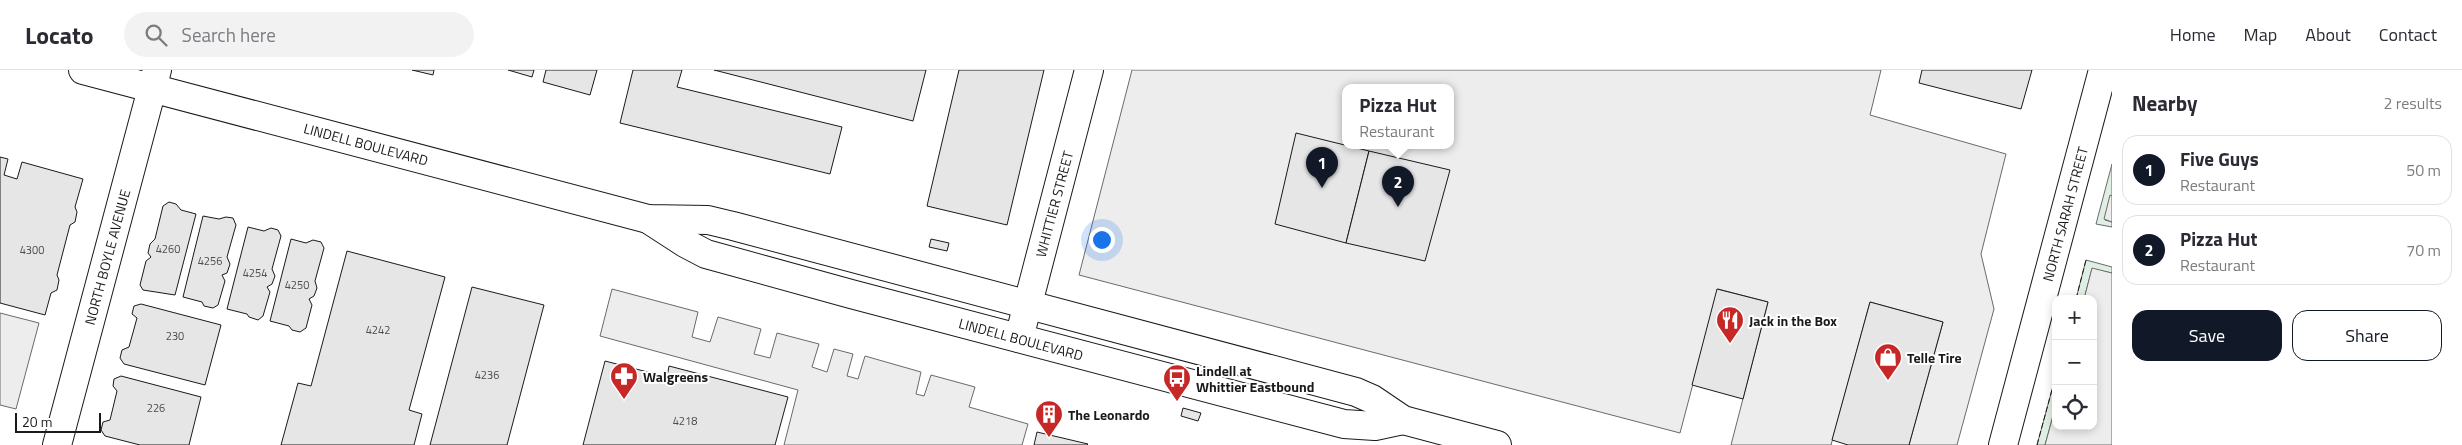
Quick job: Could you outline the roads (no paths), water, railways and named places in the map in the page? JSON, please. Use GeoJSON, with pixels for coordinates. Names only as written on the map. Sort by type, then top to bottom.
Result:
{"type":"FeatureCollection","features":[{"type":"Feature","properties":{"kind":"main road","name":"LINDELL BOULEVARD"},"geometry":{"type":"LineString","coordinates":[[83,70],[154,79],[648,220],[708,220],[1027,304],[1356,392],[1378,402],[1403,420],[1497,445]]}},
{"type":"Feature","properties":{"kind":"main road","name":"WHITTIER STREET"},"geometry":{"type":"LineString","coordinates":[[1019,338],[1089,70]]}},
{"type":"Feature","properties":{"kind":"main road","name":"NORTH SARAH STREET"},"geometry":{"type":"LineString","coordinates":[[2003,445],[2103,70]]}},
{"type":"Feature","properties":{"kind":"main road","name":"NORTH BOYLE AVENUE"},"geometry":{"type":"LineString","coordinates":[[57,445],[154,79]]}},
{"type":"Feature","properties":{"kind":"main road","name":"LINDELL BOULEVARD"},"geometry":{"type":"LineString","coordinates":[[648,220],[685,244],[726,261],[1344,424],[1375,426],[1403,420]]}},
{"type":"Feature","properties":{"kind":"place","name":"Five Guys"},"geometry":{"type":"Point","coordinates":[1322,188]}},
{"type":"Feature","properties":{"kind":"place","name":"Pizza Hut"},"geometry":{"type":"Point","coordinates":[1398,207]}},
{"type":"Feature","properties":{"kind":"place","name":"Jack in the Box"},"geometry":{"type":"Point","coordinates":[1730,344]}},
{"type":"Feature","properties":{"kind":"place","name":"Telle Tire"},"geometry":{"type":"Point","coordinates":[1888,381]}},
{"type":"Feature","properties":{"kind":"place","name":"Walgreens"},"geometry":{"type":"Point","coordinates":[624,400]}},
{"type":"Feature","properties":{"kind":"place","name":"Lindell at Whittier Eastbound"},"geometry":{"type":"Point","coordinates":[1177,402]}},
{"type":"Feature","properties":{"kind":"place","name":"The Leonardo"},"geometry":{"type":"Point","coordinates":[1049,438]}}]}
